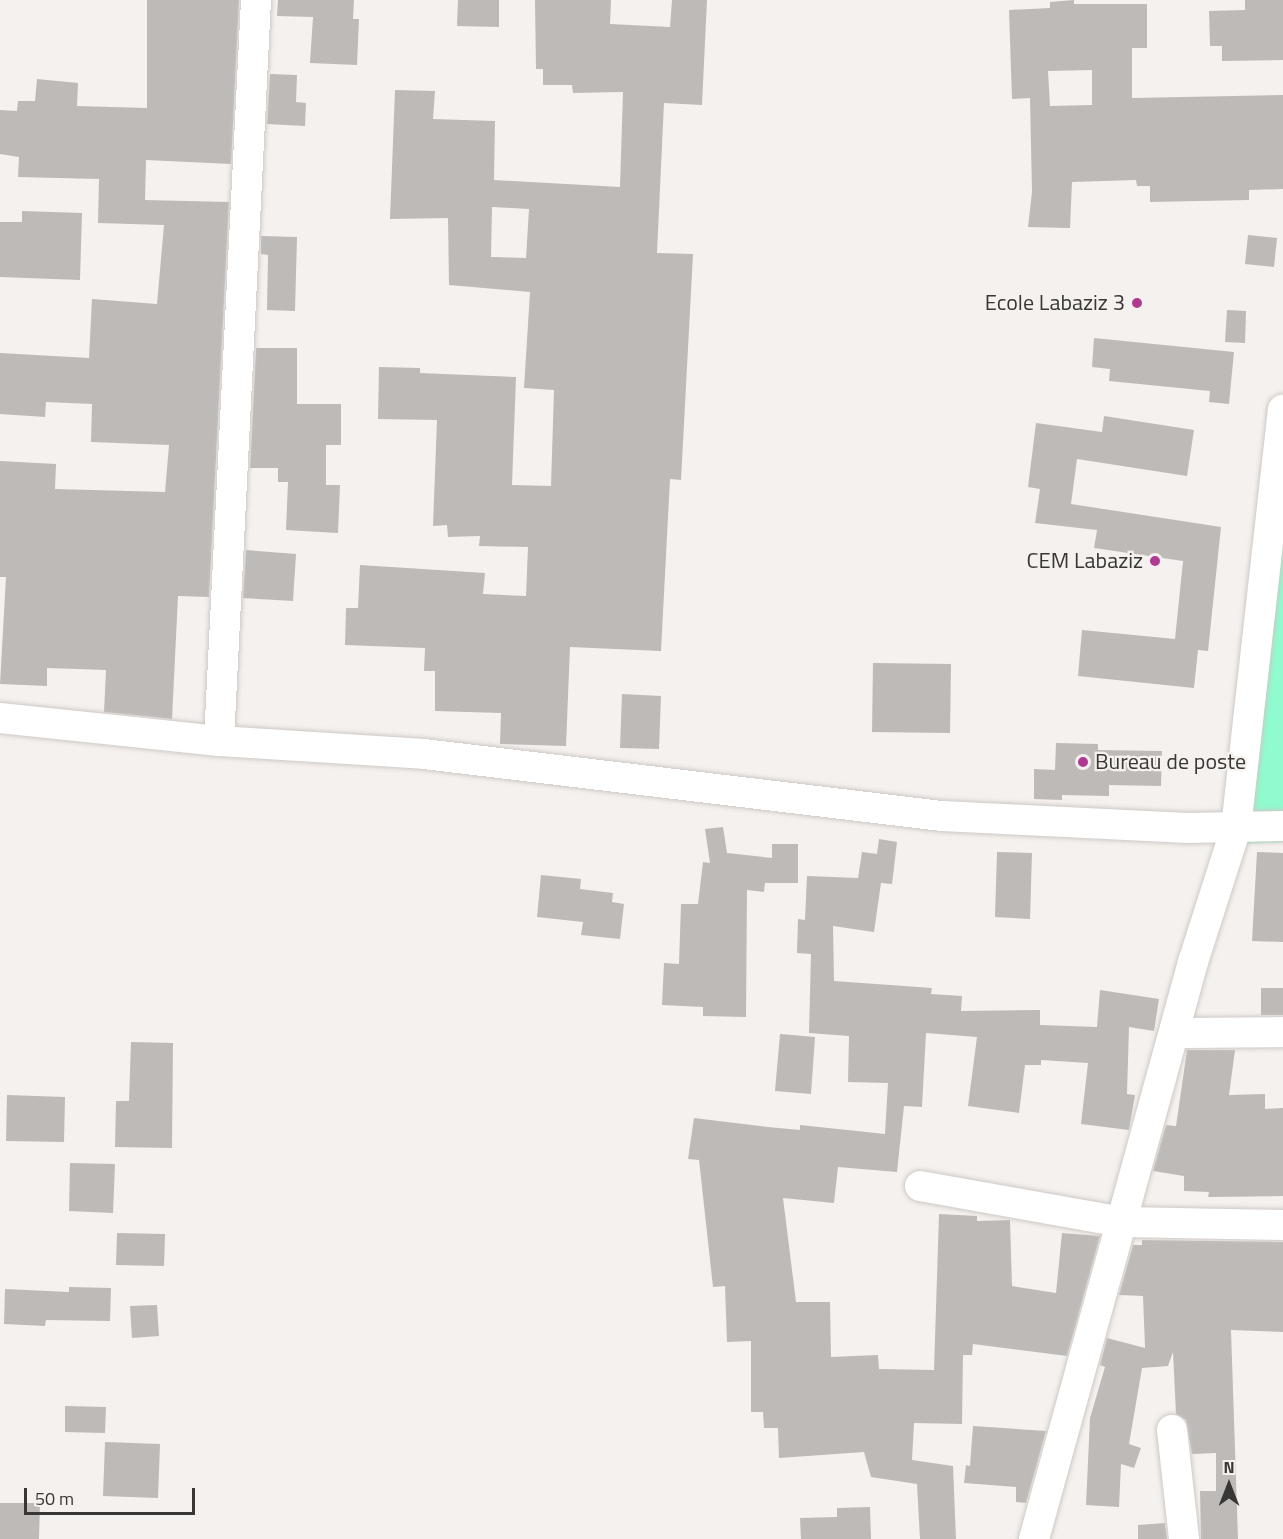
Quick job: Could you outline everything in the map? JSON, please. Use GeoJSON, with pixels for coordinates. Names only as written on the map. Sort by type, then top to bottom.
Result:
{"type":"FeatureCollection","features":[{"type":"Feature","properties":{"kind":"street"},"geometry":{"type":"LineString","coordinates":[[219,741],[256,0]]}},
{"type":"Feature","properties":{"kind":"street"},"geometry":{"type":"LineString","coordinates":[[1034,1539],[1174,1033],[1236,828],[1283,410]]}},
{"type":"Feature","properties":{"kind":"street"},"geometry":{"type":"LineString","coordinates":[[0,718],[219,741],[424,754],[942,816],[1236,828],[1283,826]]}},
{"type":"Feature","properties":{"kind":"street"},"geometry":{"type":"LineString","coordinates":[[1174,1033],[1283,1032]]}},
{"type":"Feature","properties":{"kind":"street"},"geometry":{"type":"LineString","coordinates":[[920,1186],[1123,1222],[1283,1225]]}},
{"type":"Feature","properties":{"kind":"street"},"geometry":{"type":"LineString","coordinates":[[1172,1430],[1184,1539]]}},
{"type":"Feature","properties":{"kind":"green space"},"geometry":{"type":"Polygon","coordinates":[[[1283,491],[1283,842],[1242,844],[1283,491]]]}},
{"type":"Feature","properties":{"kind":"building"},"geometry":{"type":"Polygon","coordinates":[[[147,0],[239,0],[231,164],[146,160],[145,200],[229,202],[209,597],[178,596],[172,719],[104,712],[106,670],[47,668],[47,686],[0,684],[6,577],[0,577],[0,461],[56,464],[55,489],[165,492],[169,445],[91,442],[92,404],[46,402],[45,417],[0,414],[0,353],[89,358],[92,299],[157,304],[164,225],[98,223],[99,179],[18,177],[19,157],[0,154],[0,110],[17,111],[18,101],[35,101],[37,79],[78,83],[77,106],[147,108],[147,0]]]}},
{"type":"Feature","properties":{"kind":"building"},"geometry":{"type":"Polygon","coordinates":[[[278,0],[354,0],[353,19],[359,19],[357,65],[310,63],[313,17],[277,16],[278,0]]]}},
{"type":"Feature","properties":{"kind":"building"},"geometry":{"type":"Polygon","coordinates":[[[458,0],[499,0],[499,27],[457,26],[458,0]]]}},
{"type":"Feature","properties":{"kind":"building"},"geometry":{"type":"Polygon","coordinates":[[[535,0],[611,0],[610,24],[670,27],[672,0],[707,0],[702,105],[664,103],[657,253],[693,254],[681,480],[670,479],[661,651],[570,647],[566,746],[500,744],[501,713],[435,711],[435,671],[424,671],[425,648],[345,645],[346,608],[358,608],[360,565],[485,573],[483,594],[526,596],[528,547],[479,546],[480,536],[448,537],[447,525],[433,526],[437,420],[378,419],[379,367],[420,368],[420,373],[516,377],[512,485],[551,486],[554,390],[524,388],[530,292],[449,285],[448,218],[390,219],[395,90],[435,91],[433,119],[495,121],[494,180],[620,187],[623,92],[573,93],[572,85],[543,85],[543,69],[536,69],[535,0]],[[492,207],[491,257],[526,258],[529,209],[492,207]]]}},
{"type":"Feature","properties":{"kind":"building"},"geometry":{"type":"Polygon","coordinates":[[[1074,0],[1074,4],[1147,4],[1147,48],[1132,48],[1132,98],[1283,95],[1283,189],[1249,190],[1249,200],[1150,202],[1150,186],[1137,186],[1136,180],[1072,182],[1070,228],[1028,227],[1032,192],[1030,98],[1012,99],[1009,10],[1050,8],[1050,2],[1074,0]],[[1092,70],[1048,71],[1050,106],[1092,105],[1092,70]]]}},
{"type":"Feature","properties":{"kind":"building"},"geometry":{"type":"Polygon","coordinates":[[[1245,0],[1283,0],[1283,60],[1222,61],[1222,46],[1210,46],[1209,11],[1245,10],[1245,0]]]}},
{"type":"Feature","properties":{"kind":"building"},"geometry":{"type":"Polygon","coordinates":[[[270,74],[297,75],[296,102],[306,103],[305,126],[267,124],[270,74]]]}},
{"type":"Feature","properties":{"kind":"building"},"geometry":{"type":"Polygon","coordinates":[[[22,211],[82,213],[80,280],[0,277],[0,222],[22,222],[22,211]]]}},
{"type":"Feature","properties":{"kind":"building"},"geometry":{"type":"Polygon","coordinates":[[[1248,235],[1277,238],[1274,267],[1245,264],[1248,235]]]}},
{"type":"Feature","properties":{"kind":"building"},"geometry":{"type":"Polygon","coordinates":[[[261,236],[297,237],[295,311],[267,310],[268,255],[261,254],[261,236]]]}},
{"type":"Feature","properties":{"kind":"building"},"geometry":{"type":"Polygon","coordinates":[[[1227,310],[1246,311],[1245,343],[1225,342],[1227,310]]]}},
{"type":"Feature","properties":{"kind":"building"},"geometry":{"type":"Polygon","coordinates":[[[1094,338],[1234,352],[1229,404],[1209,402],[1210,391],[1109,381],[1110,369],[1092,367],[1094,338]]]}},
{"type":"Feature","properties":{"kind":"building"},"geometry":{"type":"Polygon","coordinates":[[[256,348],[297,348],[297,404],[341,404],[341,445],[326,445],[326,485],[340,485],[338,533],[286,530],[288,482],[278,482],[278,468],[250,468],[256,348]]]}},
{"type":"Feature","properties":{"kind":"building"},"geometry":{"type":"Polygon","coordinates":[[[1104,416],[1194,430],[1187,476],[1077,459],[1071,504],[1221,527],[1208,651],[1198,650],[1194,688],[1078,676],[1082,630],[1175,639],[1183,561],[1094,548],[1097,530],[1035,523],[1040,489],[1028,487],[1036,423],[1102,432],[1104,416]]]}},
{"type":"Feature","properties":{"kind":"building"},"geometry":{"type":"Polygon","coordinates":[[[246,550],[296,554],[293,601],[243,598],[246,550]]]}},
{"type":"Feature","properties":{"kind":"building"},"geometry":{"type":"Polygon","coordinates":[[[873,663],[951,664],[950,733],[872,732],[873,663]]]}},
{"type":"Feature","properties":{"kind":"building"},"geometry":{"type":"Polygon","coordinates":[[[622,694],[661,696],[659,749],[620,748],[622,694]]]}},
{"type":"Feature","properties":{"kind":"building"},"geometry":{"type":"Polygon","coordinates":[[[1056,743],[1098,744],[1098,750],[1162,751],[1161,786],[1109,785],[1109,796],[1062,795],[1062,800],[1034,799],[1034,769],[1055,770],[1056,743]]]}},
{"type":"Feature","properties":{"kind":"building"},"geometry":{"type":"Polygon","coordinates":[[[723,827],[727,853],[772,858],[772,844],[798,844],[798,883],[765,883],[764,892],[747,890],[746,1017],[703,1016],[703,1007],[662,1005],[664,963],[679,964],[681,904],[698,904],[703,862],[710,863],[705,829],[723,827]]]}},
{"type":"Feature","properties":{"kind":"building"},"geometry":{"type":"Polygon","coordinates":[[[879,839],[897,842],[892,884],[881,883],[874,932],[833,926],[834,981],[932,988],[931,994],[962,996],[961,1011],[1040,1010],[1040,1025],[1097,1027],[1100,990],[1159,999],[1154,1031],[1129,1027],[1127,1094],[1135,1095],[1129,1130],[1081,1124],[1088,1063],[1041,1060],[1041,1065],[1025,1065],[1019,1113],[968,1106],[977,1037],[926,1033],[922,1107],[904,1106],[897,1172],[838,1167],[834,1203],[783,1198],[796,1302],[830,1302],[831,1357],[878,1355],[879,1369],[934,1370],[939,1214],[977,1216],[977,1221],[1010,1220],[1012,1286],[1056,1293],[1062,1233],[1100,1236],[1067,1356],[973,1344],[972,1355],[963,1355],[962,1424],[914,1423],[912,1460],[953,1466],[956,1539],[920,1539],[917,1484],[871,1477],[864,1452],[779,1458],[778,1428],[764,1428],[763,1412],[751,1412],[751,1341],[727,1342],[725,1286],[713,1287],[699,1160],[688,1159],[694,1118],[800,1130],[800,1125],[885,1134],[888,1083],[848,1082],[849,1036],[809,1033],[811,954],[797,953],[798,919],[805,920],[807,876],[858,878],[862,852],[877,854],[879,839]]]}},
{"type":"Feature","properties":{"kind":"building"},"geometry":{"type":"Polygon","coordinates":[[[997,852],[1032,853],[1030,919],[995,917],[997,852]]]}},
{"type":"Feature","properties":{"kind":"building"},"geometry":{"type":"Polygon","coordinates":[[[1257,852],[1283,853],[1283,942],[1252,941],[1257,852]]]}},
{"type":"Feature","properties":{"kind":"building"},"geometry":{"type":"Polygon","coordinates":[[[541,875],[581,879],[580,889],[613,893],[612,902],[624,904],[620,939],[581,935],[583,922],[537,917],[541,875]]]}},
{"type":"Feature","properties":{"kind":"building"},"geometry":{"type":"Polygon","coordinates":[[[1261,988],[1283,988],[1283,1015],[1261,1015],[1261,988]]]}},
{"type":"Feature","properties":{"kind":"building"},"geometry":{"type":"Polygon","coordinates":[[[780,1034],[815,1037],[811,1094],[775,1091],[780,1034]]]}},
{"type":"Feature","properties":{"kind":"building"},"geometry":{"type":"Polygon","coordinates":[[[131,1042],[173,1043],[172,1148],[115,1147],[116,1101],[129,1101],[131,1042]]]}},
{"type":"Feature","properties":{"kind":"building"},"geometry":{"type":"Polygon","coordinates":[[[1187,1050],[1235,1050],[1229,1095],[1265,1094],[1265,1109],[1283,1108],[1283,1196],[1208,1197],[1209,1192],[1184,1191],[1184,1176],[1153,1171],[1166,1125],[1176,1126],[1187,1050]]]}},
{"type":"Feature","properties":{"kind":"building"},"geometry":{"type":"Polygon","coordinates":[[[7,1095],[65,1097],[64,1142],[6,1141],[7,1095]]]}},
{"type":"Feature","properties":{"kind":"building"},"geometry":{"type":"Polygon","coordinates":[[[70,1163],[115,1164],[113,1213],[69,1211],[70,1163]]]}},
{"type":"Feature","properties":{"kind":"building"},"geometry":{"type":"Polygon","coordinates":[[[117,1233],[165,1234],[164,1266],[116,1265],[117,1233]]]}},
{"type":"Feature","properties":{"kind":"building"},"geometry":{"type":"Polygon","coordinates":[[[1142,1240],[1283,1242],[1283,1332],[1231,1330],[1238,1539],[1201,1539],[1200,1491],[1216,1491],[1216,1453],[1192,1454],[1186,1420],[1176,1414],[1173,1352],[1168,1366],[1142,1368],[1129,1444],[1141,1448],[1134,1468],[1121,1464],[1119,1507],[1086,1505],[1090,1418],[1105,1367],[1100,1365],[1107,1338],[1145,1348],[1143,1296],[1119,1295],[1133,1245],[1142,1245],[1142,1240]]]}},
{"type":"Feature","properties":{"kind":"building"},"geometry":{"type":"Polygon","coordinates":[[[69,1287],[111,1288],[110,1321],[46,1320],[45,1326],[4,1324],[5,1289],[69,1292],[69,1287]]]}},
{"type":"Feature","properties":{"kind":"building"},"geometry":{"type":"Polygon","coordinates":[[[157,1305],[159,1336],[132,1338],[130,1306],[157,1305]]]}},
{"type":"Feature","properties":{"kind":"building"},"geometry":{"type":"Polygon","coordinates":[[[65,1406],[106,1407],[105,1433],[65,1432],[65,1406]]]}},
{"type":"Feature","properties":{"kind":"building"},"geometry":{"type":"Polygon","coordinates":[[[973,1426],[1046,1431],[1026,1503],[1016,1502],[1016,1487],[964,1483],[966,1465],[970,1466],[973,1426]]]}},
{"type":"Feature","properties":{"kind":"building"},"geometry":{"type":"Polygon","coordinates":[[[105,1442],[160,1444],[158,1498],[103,1496],[105,1442]]]}},
{"type":"Feature","properties":{"kind":"building"},"geometry":{"type":"Polygon","coordinates":[[[0,1503],[40,1503],[39,1539],[0,1539],[0,1503]]]}},
{"type":"Feature","properties":{"kind":"building"},"geometry":{"type":"Polygon","coordinates":[[[870,1507],[871,1539],[801,1539],[800,1518],[837,1517],[837,1508],[870,1507]]]}},
{"type":"Feature","properties":{"kind":"building"},"geometry":{"type":"Polygon","coordinates":[[[1165,1523],[1167,1539],[1138,1539],[1138,1525],[1165,1523]]]}},
{"type":"Feature","properties":{"kind":"place","name":"Ecole Labaziz 3"},"geometry":{"type":"Point","coordinates":[1137,303]}},
{"type":"Feature","properties":{"kind":"place","name":"CEM Labaziz"},"geometry":{"type":"Point","coordinates":[1155,561]}},
{"type":"Feature","properties":{"kind":"place","name":"Bureau de poste"},"geometry":{"type":"Point","coordinates":[1083,762]}}]}
